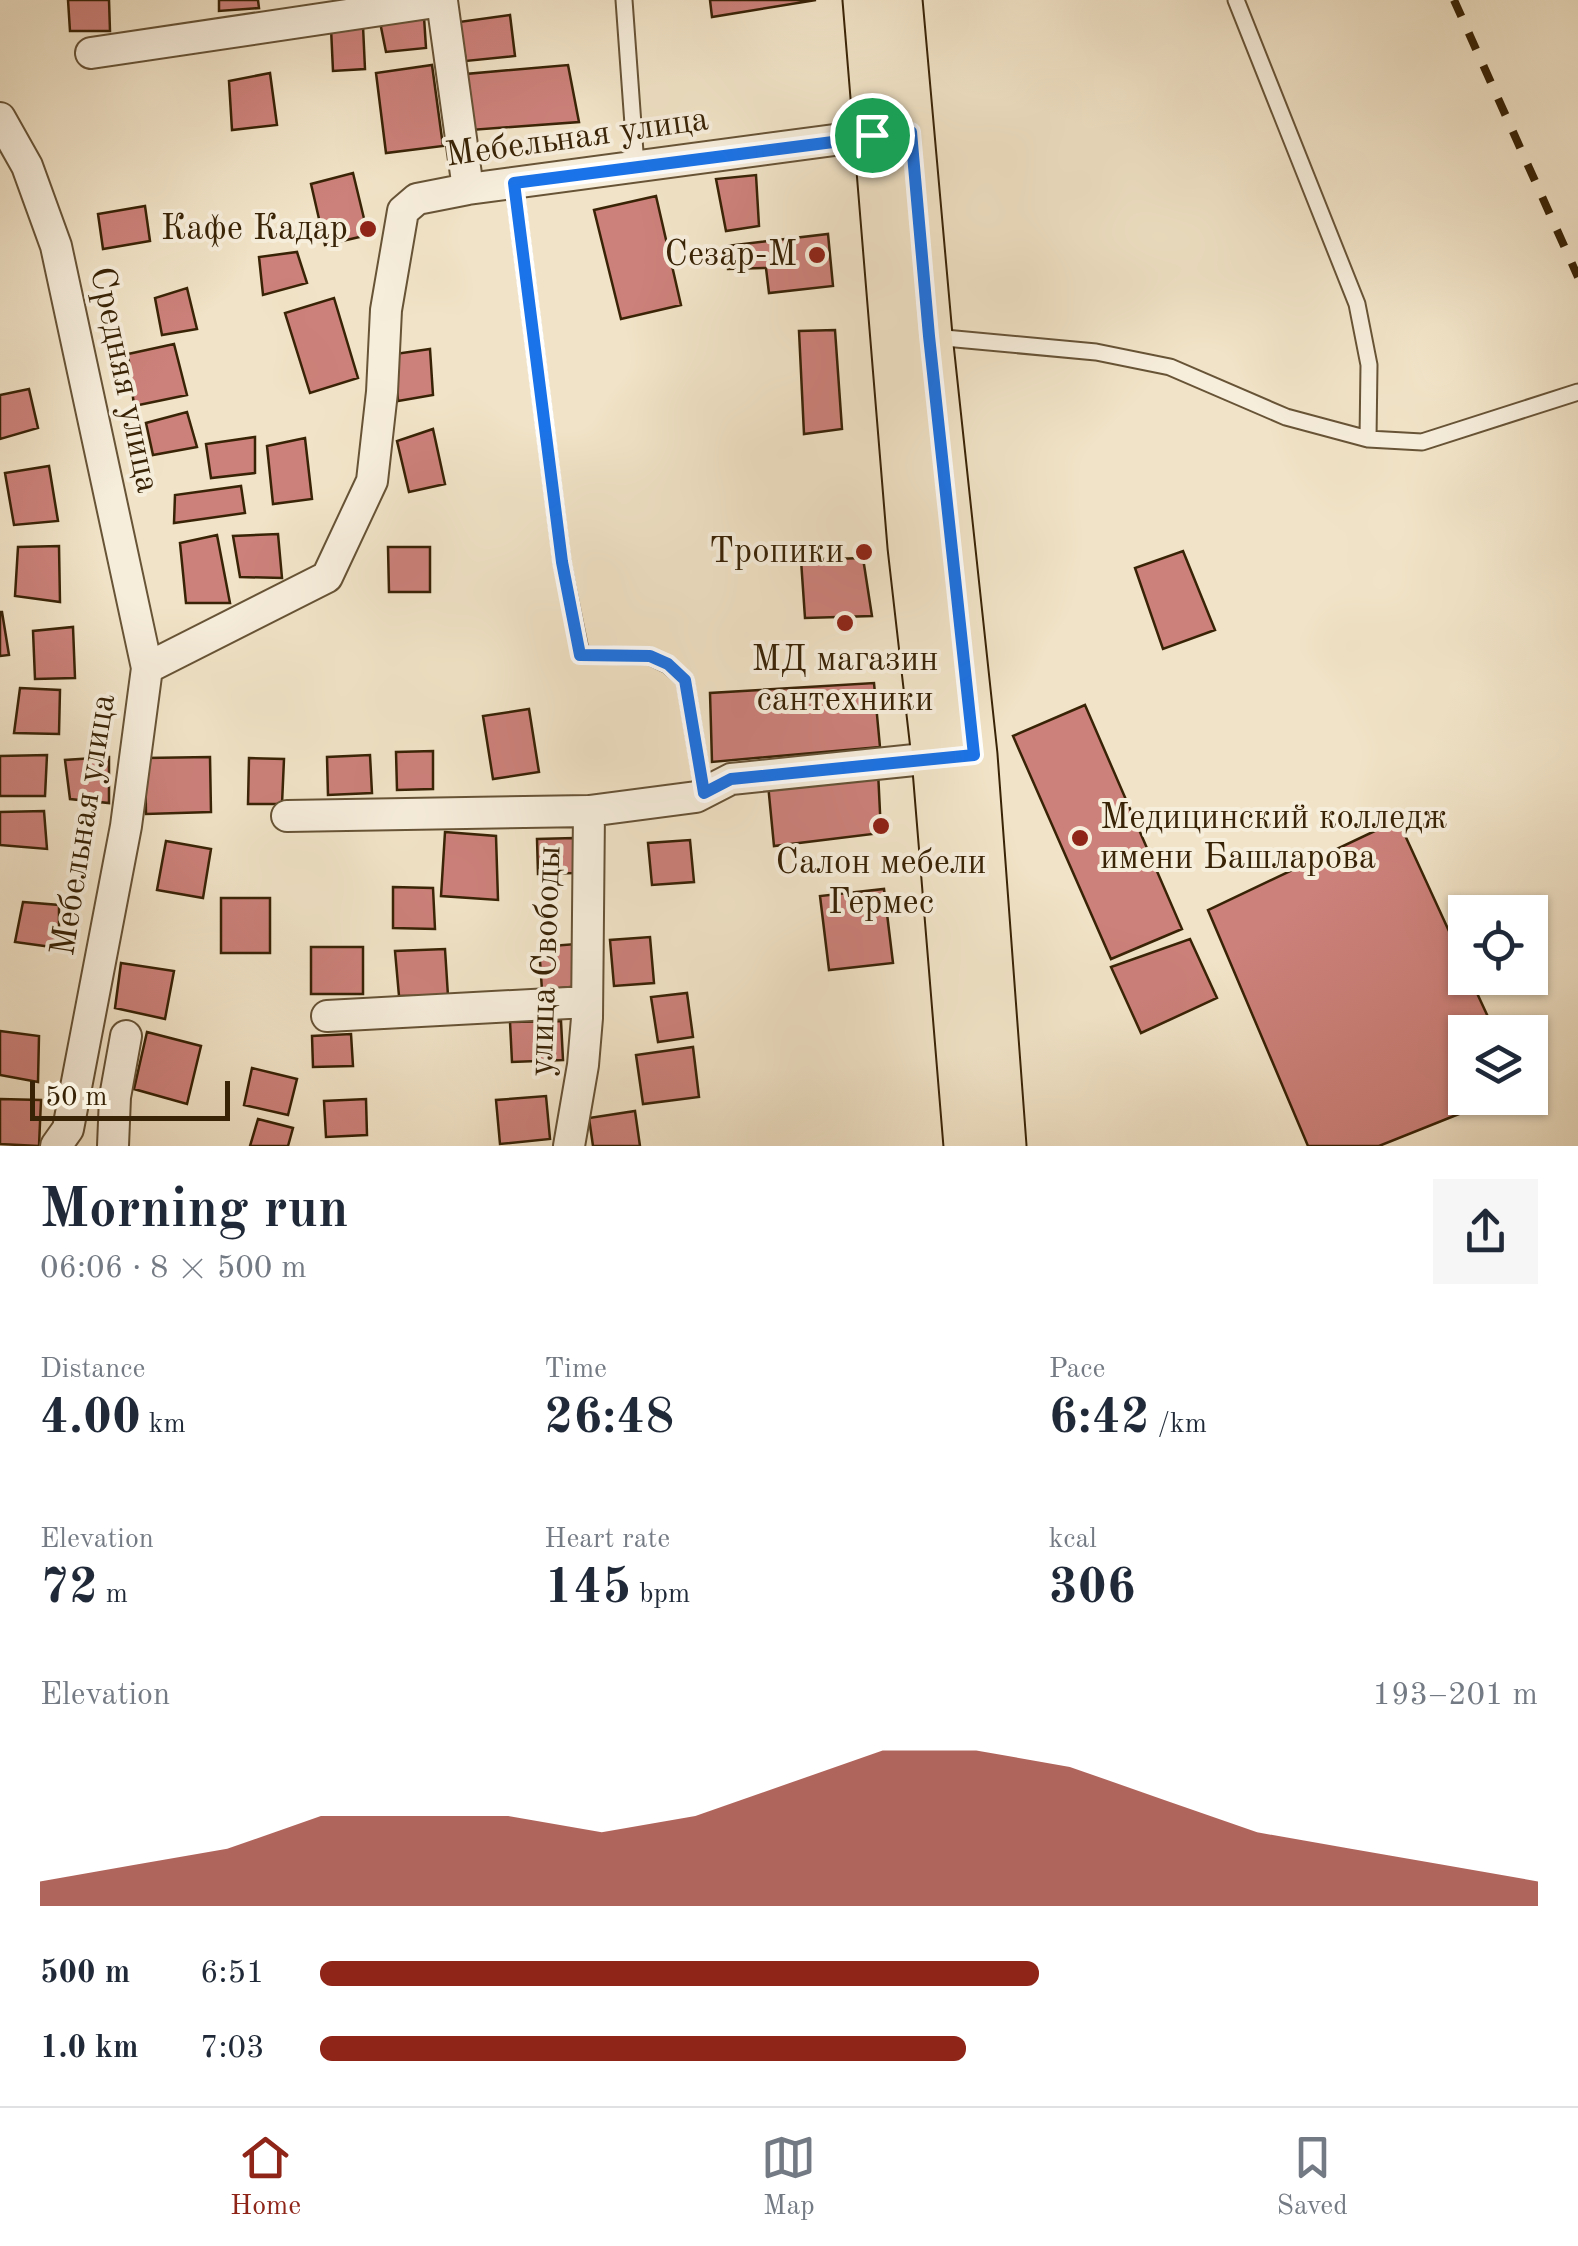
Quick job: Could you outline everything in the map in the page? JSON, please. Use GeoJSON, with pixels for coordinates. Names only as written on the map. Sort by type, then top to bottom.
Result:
{"type":"FeatureCollection","features":[{"type":"Feature","properties":{"kind":"main road"},"geometry":{"type":"LineString","coordinates":[[866,0],[912,334],[955,756],[1003,1146]]}},
{"type":"Feature","properties":{"kind":"main road"},"geometry":{"type":"LineString","coordinates":[[886,133],[899,0]]}},
{"type":"Feature","properties":{"kind":"main road"},"geometry":{"type":"LineString","coordinates":[[955,756],[967,1146]]}},
{"type":"Feature","properties":{"kind":"street"},"geometry":{"type":"LineString","coordinates":[[91,53],[442,0],[468,189]]}},
{"type":"Feature","properties":{"kind":"street","name":"Средняя улица"},"geometry":{"type":"LineString","coordinates":[[0,118],[28,166],[56,246],[147,668]]}},
{"type":"Feature","properties":{"kind":"street","name":"Мебельная улица"},"geometry":{"type":"LineString","coordinates":[[56,1146],[68,1129],[126,826],[147,668],[327,577],[372,481],[386,310],[403,211],[417,200],[468,189],[886,133]]}},
{"type":"Feature","properties":{"kind":"street","name":"улица Свободы"},"geometry":{"type":"LineString","coordinates":[[569,1146],[584,1065],[589,811],[696,797],[731,779],[955,756]]}},
{"type":"Feature","properties":{"kind":"street"},"geometry":{"type":"LineString","coordinates":[[287,816],[589,811]]}},
{"type":"Feature","properties":{"kind":"street"},"geometry":{"type":"LineString","coordinates":[[327,1016],[587,1002]]}},
{"type":"Feature","properties":{"kind":"street"},"geometry":{"type":"LineString","coordinates":[[113,1146],[115,1097],[126,1036]]}},
{"type":"Feature","properties":{"kind":"lane"},"geometry":{"type":"LineString","coordinates":[[624,0],[636,166]]}},
{"type":"Feature","properties":{"kind":"lane"},"geometry":{"type":"LineString","coordinates":[[1236,0],[1356,304],[1369,365],[1368,439]]}},
{"type":"Feature","properties":{"kind":"lane"},"geometry":{"type":"LineString","coordinates":[[514,183],[562,562],[580,655],[650,656],[668,664],[685,680],[704,793]]}},
{"type":"Feature","properties":{"kind":"lane"},"geometry":{"type":"LineString","coordinates":[[912,334],[1096,352],[1170,367],[1286,418],[1368,439],[1422,442],[1578,392]]}},
{"type":"Feature","properties":{"kind":"building"},"geometry":{"type":"Polygon","coordinates":[[[68,0],[109,0],[110,31],[70,31],[68,0]]]}},
{"type":"Feature","properties":{"kind":"building"},"geometry":{"type":"Polygon","coordinates":[[[219,0],[258,0],[259,8],[219,11],[219,0]]]}},
{"type":"Feature","properties":{"kind":"building"},"geometry":{"type":"Polygon","coordinates":[[[710,0],[816,0],[712,17],[710,0]]]}},
{"type":"Feature","properties":{"kind":"building"},"geometry":{"type":"Polygon","coordinates":[[[510,15],[515,56],[466,61],[459,22],[510,15]]]}},
{"type":"Feature","properties":{"kind":"building"},"geometry":{"type":"Polygon","coordinates":[[[424,17],[426,48],[386,52],[380,22],[424,17]]]}},
{"type":"Feature","properties":{"kind":"building"},"geometry":{"type":"Polygon","coordinates":[[[363,26],[365,69],[333,71],[331,28],[363,26]]]}},
{"type":"Feature","properties":{"kind":"building"},"geometry":{"type":"Polygon","coordinates":[[[432,65],[443,146],[386,153],[376,73],[432,65]]]}},
{"type":"Feature","properties":{"kind":"building"},"geometry":{"type":"Polygon","coordinates":[[[568,65],[579,122],[471,130],[466,74],[568,65]]]}},
{"type":"Feature","properties":{"kind":"building"},"geometry":{"type":"Polygon","coordinates":[[[270,73],[277,125],[232,130],[229,81],[270,73]]]}},
{"type":"Feature","properties":{"kind":"building"},"geometry":{"type":"Polygon","coordinates":[[[353,173],[368,235],[325,245],[311,184],[353,173]]]}},
{"type":"Feature","properties":{"kind":"building"},"geometry":{"type":"Polygon","coordinates":[[[756,175],[759,226],[726,231],[716,179],[756,175]]]}},
{"type":"Feature","properties":{"kind":"building"},"geometry":{"type":"Polygon","coordinates":[[[656,196],[681,305],[621,319],[594,210],[656,196]]]}},
{"type":"Feature","properties":{"kind":"building"},"geometry":{"type":"Polygon","coordinates":[[[145,206],[150,241],[103,249],[98,214],[145,206]]]}},
{"type":"Feature","properties":{"kind":"building"},"geometry":{"type":"Polygon","coordinates":[[[828,234],[833,286],[769,293],[766,268],[728,269],[726,246],[828,234]]]}},
{"type":"Feature","properties":{"kind":"building"},"geometry":{"type":"Polygon","coordinates":[[[297,252],[307,283],[263,295],[259,257],[297,252]]]}},
{"type":"Feature","properties":{"kind":"building"},"geometry":{"type":"Polygon","coordinates":[[[187,288],[197,329],[162,335],[155,298],[187,288]]]}},
{"type":"Feature","properties":{"kind":"building"},"geometry":{"type":"Polygon","coordinates":[[[334,298],[358,378],[310,393],[285,313],[334,298]]]}},
{"type":"Feature","properties":{"kind":"building"},"geometry":{"type":"Polygon","coordinates":[[[835,330],[842,429],[804,434],[799,331],[835,330]]]}},
{"type":"Feature","properties":{"kind":"building"},"geometry":{"type":"Polygon","coordinates":[[[174,344],[187,395],[134,406],[128,354],[174,344]]]}},
{"type":"Feature","properties":{"kind":"building"},"geometry":{"type":"Polygon","coordinates":[[[430,349],[433,395],[398,401],[395,354],[430,349]]]}},
{"type":"Feature","properties":{"kind":"building"},"geometry":{"type":"Polygon","coordinates":[[[29,389],[38,428],[0,439],[0,395],[29,389]]]}},
{"type":"Feature","properties":{"kind":"building"},"geometry":{"type":"Polygon","coordinates":[[[187,412],[197,447],[153,455],[146,423],[187,412]]]}},
{"type":"Feature","properties":{"kind":"building"},"geometry":{"type":"Polygon","coordinates":[[[433,429],[445,484],[409,492],[397,441],[433,429]]]}},
{"type":"Feature","properties":{"kind":"building"},"geometry":{"type":"Polygon","coordinates":[[[255,437],[255,473],[211,478],[206,444],[255,437]]]}},
{"type":"Feature","properties":{"kind":"building"},"geometry":{"type":"Polygon","coordinates":[[[305,438],[312,499],[273,504],[267,446],[305,438]]]}},
{"type":"Feature","properties":{"kind":"building"},"geometry":{"type":"Polygon","coordinates":[[[49,466],[58,521],[14,525],[5,473],[49,466]]]}},
{"type":"Feature","properties":{"kind":"building"},"geometry":{"type":"Polygon","coordinates":[[[241,486],[245,513],[174,523],[175,495],[241,486]]]}},
{"type":"Feature","properties":{"kind":"building"},"geometry":{"type":"Polygon","coordinates":[[[278,534],[282,578],[240,577],[233,536],[278,534]]]}},
{"type":"Feature","properties":{"kind":"building"},"geometry":{"type":"Polygon","coordinates":[[[217,535],[230,603],[186,603],[180,543],[217,535]]]}},
{"type":"Feature","properties":{"kind":"building"},"geometry":{"type":"Polygon","coordinates":[[[59,546],[60,602],[15,596],[18,547],[59,546]]]}},
{"type":"Feature","properties":{"kind":"building"},"geometry":{"type":"Polygon","coordinates":[[[388,547],[430,547],[430,592],[389,592],[388,547]]]}},
{"type":"Feature","properties":{"kind":"building"},"geometry":{"type":"Polygon","coordinates":[[[1183,551],[1215,630],[1163,649],[1135,568],[1183,551]]]}},
{"type":"Feature","properties":{"kind":"building"},"geometry":{"type":"Polygon","coordinates":[[[863,558],[872,616],[805,618],[801,560],[863,558]]]}},
{"type":"Feature","properties":{"kind":"building"},"geometry":{"type":"Polygon","coordinates":[[[0,612],[9,655],[0,656],[0,612]]]}},
{"type":"Feature","properties":{"kind":"building"},"geometry":{"type":"Polygon","coordinates":[[[73,627],[75,678],[35,679],[33,631],[73,627]]]}},
{"type":"Feature","properties":{"kind":"building"},"geometry":{"type":"Polygon","coordinates":[[[874,683],[880,747],[712,762],[710,693],[874,683]]]}},
{"type":"Feature","properties":{"kind":"building"},"geometry":{"type":"Polygon","coordinates":[[[20,688],[60,690],[59,734],[14,733],[20,688]]]}},
{"type":"Feature","properties":{"kind":"building"},"geometry":{"type":"Polygon","coordinates":[[[1085,705],[1182,929],[1111,959],[1013,736],[1085,705]]]}},
{"type":"Feature","properties":{"kind":"building"},"geometry":{"type":"Polygon","coordinates":[[[529,709],[539,772],[493,779],[483,716],[529,709]]]}},
{"type":"Feature","properties":{"kind":"building"},"geometry":{"type":"Polygon","coordinates":[[[433,751],[433,789],[397,790],[396,752],[433,751]]]}},
{"type":"Feature","properties":{"kind":"building"},"geometry":{"type":"Polygon","coordinates":[[[47,755],[45,796],[0,796],[0,756],[47,755]]]}},
{"type":"Feature","properties":{"kind":"building"},"geometry":{"type":"Polygon","coordinates":[[[370,755],[372,793],[328,795],[327,757],[370,755]]]}},
{"type":"Feature","properties":{"kind":"building"},"geometry":{"type":"Polygon","coordinates":[[[109,757],[109,803],[70,799],[65,760],[109,757]]]}},
{"type":"Feature","properties":{"kind":"building"},"geometry":{"type":"Polygon","coordinates":[[[210,757],[211,812],[146,814],[145,758],[210,757]]]}},
{"type":"Feature","properties":{"kind":"building"},"geometry":{"type":"Polygon","coordinates":[[[249,758],[284,759],[282,804],[248,804],[249,758]]]}},
{"type":"Feature","properties":{"kind":"building"},"geometry":{"type":"Polygon","coordinates":[[[878,771],[881,833],[774,846],[768,784],[878,771]]]}},
{"type":"Feature","properties":{"kind":"building"},"geometry":{"type":"Polygon","coordinates":[[[44,811],[47,849],[0,845],[0,812],[44,811]]]}},
{"type":"Feature","properties":{"kind":"building"},"geometry":{"type":"Polygon","coordinates":[[[1398,820],[1448,929],[1448,995],[1478,995],[1487,1015],[1448,1015],[1448,1115],[1456,1115],[1379,1146],[1308,1146],[1208,910],[1398,820]]]}},
{"type":"Feature","properties":{"kind":"building"},"geometry":{"type":"Polygon","coordinates":[[[445,832],[496,836],[498,900],[441,896],[445,832]]]}},
{"type":"Feature","properties":{"kind":"building"},"geometry":{"type":"Polygon","coordinates":[[[574,838],[575,873],[538,874],[537,839],[574,838]]]}},
{"type":"Feature","properties":{"kind":"building"},"geometry":{"type":"Polygon","coordinates":[[[690,840],[694,882],[652,885],[648,843],[690,840]]]}},
{"type":"Feature","properties":{"kind":"building"},"geometry":{"type":"Polygon","coordinates":[[[166,841],[211,849],[203,898],[157,890],[166,841]]]}},
{"type":"Feature","properties":{"kind":"building"},"geometry":{"type":"Polygon","coordinates":[[[393,887],[433,888],[435,929],[393,928],[393,887]]]}},
{"type":"Feature","properties":{"kind":"building"},"geometry":{"type":"Polygon","coordinates":[[[884,889],[893,963],[829,970],[820,896],[884,889]]]}},
{"type":"Feature","properties":{"kind":"building"},"geometry":{"type":"Polygon","coordinates":[[[221,898],[270,898],[270,953],[221,953],[221,898]]]}},
{"type":"Feature","properties":{"kind":"building"},"geometry":{"type":"Polygon","coordinates":[[[23,902],[59,905],[59,948],[15,942],[23,902]]]}},
{"type":"Feature","properties":{"kind":"building"},"geometry":{"type":"Polygon","coordinates":[[[650,937],[654,983],[614,986],[610,940],[650,937]]]}},
{"type":"Feature","properties":{"kind":"building"},"geometry":{"type":"Polygon","coordinates":[[[1190,939],[1217,998],[1141,1033],[1111,967],[1190,939]]]}},
{"type":"Feature","properties":{"kind":"building"},"geometry":{"type":"Polygon","coordinates":[[[576,944],[580,986],[542,990],[539,947],[576,944]]]}},
{"type":"Feature","properties":{"kind":"building"},"geometry":{"type":"Polygon","coordinates":[[[311,947],[363,947],[363,994],[311,994],[311,947]]]}},
{"type":"Feature","properties":{"kind":"building"},"geometry":{"type":"Polygon","coordinates":[[[445,949],[448,996],[399,996],[395,951],[445,949]]]}},
{"type":"Feature","properties":{"kind":"building"},"geometry":{"type":"Polygon","coordinates":[[[121,963],[174,971],[165,1019],[115,1008],[121,963]]]}},
{"type":"Feature","properties":{"kind":"building"},"geometry":{"type":"Polygon","coordinates":[[[687,993],[693,1037],[658,1042],[651,997],[687,993]]]}},
{"type":"Feature","properties":{"kind":"building"},"geometry":{"type":"Polygon","coordinates":[[[561,1021],[563,1060],[512,1062],[510,1022],[561,1021]]]}},
{"type":"Feature","properties":{"kind":"building"},"geometry":{"type":"Polygon","coordinates":[[[0,1031],[39,1036],[38,1082],[0,1075],[0,1031]]]}},
{"type":"Feature","properties":{"kind":"building"},"geometry":{"type":"Polygon","coordinates":[[[147,1032],[201,1046],[187,1104],[134,1089],[147,1032]]]}},
{"type":"Feature","properties":{"kind":"building"},"geometry":{"type":"Polygon","coordinates":[[[351,1034],[353,1066],[313,1067],[312,1036],[351,1034]]]}},
{"type":"Feature","properties":{"kind":"building"},"geometry":{"type":"Polygon","coordinates":[[[693,1047],[699,1097],[643,1104],[636,1055],[693,1047]]]}},
{"type":"Feature","properties":{"kind":"building"},"geometry":{"type":"Polygon","coordinates":[[[252,1068],[297,1079],[288,1115],[244,1105],[252,1068]]]}},
{"type":"Feature","properties":{"kind":"building"},"geometry":{"type":"Polygon","coordinates":[[[546,1096],[550,1139],[500,1144],[496,1100],[546,1096]]]}},
{"type":"Feature","properties":{"kind":"building"},"geometry":{"type":"Polygon","coordinates":[[[0,1099],[41,1100],[39,1146],[0,1144],[0,1099]]]}},
{"type":"Feature","properties":{"kind":"building"},"geometry":{"type":"Polygon","coordinates":[[[366,1099],[367,1135],[326,1137],[324,1101],[366,1099]]]}},
{"type":"Feature","properties":{"kind":"building"},"geometry":{"type":"Polygon","coordinates":[[[635,1111],[640,1146],[593,1146],[589,1118],[635,1111]]]}},
{"type":"Feature","properties":{"kind":"building"},"geometry":{"type":"Polygon","coordinates":[[[258,1119],[293,1128],[288,1146],[250,1146],[258,1119]]]}},
{"type":"Feature","properties":{"kind":"railway"},"geometry":{"type":"LineString","coordinates":[[1454,0],[1578,277]]}},
{"type":"Feature","properties":{"kind":"place","name":"Кафе Кадар"},"geometry":{"type":"Point","coordinates":[368,229]}},
{"type":"Feature","properties":{"kind":"place","name":"Сезар-М"},"geometry":{"type":"Point","coordinates":[817,255]}},
{"type":"Feature","properties":{"kind":"place","name":"Тропики"},"geometry":{"type":"Point","coordinates":[864,552]}},
{"type":"Feature","properties":{"kind":"place","name":"МД магазин сантехники"},"geometry":{"type":"Point","coordinates":[845,623]}},
{"type":"Feature","properties":{"kind":"place","name":"Салон мебели Гермес"},"geometry":{"type":"Point","coordinates":[881,826]}},
{"type":"Feature","properties":{"kind":"place","name":"Медицинский колледж имени Башларова"},"geometry":{"type":"Point","coordinates":[1080,838]}},
{"type":"Feature","properties":{"kind":"route"},"geometry":{"type":"LineString","coordinates":[[911,132],[974,755],[731,779],[704,793],[685,680],[668,664],[650,656],[580,655],[562,562],[514,183],[872,135],[911,132]]}}]}
